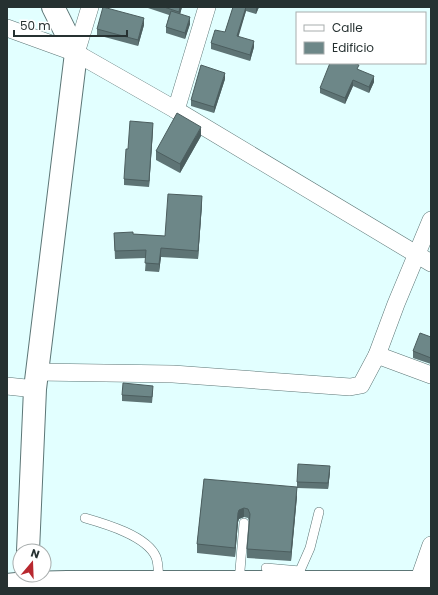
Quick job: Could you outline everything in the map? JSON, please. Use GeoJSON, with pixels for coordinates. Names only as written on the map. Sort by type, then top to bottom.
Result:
{"type":"FeatureCollection","features":[{"type":"Feature","properties":{"kind":"street"},"geometry":{"type":"LineString","coordinates":[[53,7],[76,53]]}},
{"type":"Feature","properties":{"kind":"street"},"geometry":{"type":"LineString","coordinates":[[28,543],[36,381],[76,53],[90,7]]}},
{"type":"Feature","properties":{"kind":"street"},"geometry":{"type":"LineString","coordinates":[[176,110],[207,7]]}},
{"type":"Feature","properties":{"kind":"street"},"geometry":{"type":"LineString","coordinates":[[7,28],[76,53],[176,110],[431,263]]}},
{"type":"Feature","properties":{"kind":"street"},"geometry":{"type":"LineString","coordinates":[[7,386],[36,381],[173,374],[350,387],[361,385],[378,355],[416,253],[431,220]]}},
{"type":"Feature","properties":{"kind":"street"},"geometry":{"type":"LineString","coordinates":[[378,355],[431,375]]}},
{"type":"Feature","properties":{"kind":"street"},"geometry":{"type":"LineString","coordinates":[[52,583],[159,582],[238,576],[298,576],[425,582],[431,545]]}},
{"type":"Feature","properties":{"kind":"lane"},"geometry":{"type":"LineString","coordinates":[[266,568],[298,576],[310,548],[319,512]]}},
{"type":"Feature","properties":{"kind":"lane"},"geometry":{"type":"LineString","coordinates":[[84,518],[108,524],[134,537],[151,548],[157,559],[159,582]]}},
{"type":"Feature","properties":{"kind":"lane"},"geometry":{"type":"LineString","coordinates":[[238,576],[244,523]]}},
{"type":"Feature","properties":{"kind":"building"},"geometry":{"type":"Polygon","coordinates":[[[103,7],[144,18],[138,40],[97,29],[103,7]]]}},
{"type":"Feature","properties":{"kind":"building"},"geometry":{"type":"Polygon","coordinates":[[[164,7],[180,7],[179,12],[164,7]]]}},
{"type":"Feature","properties":{"kind":"building"},"geometry":{"type":"Polygon","coordinates":[[[233,7],[246,7],[237,36],[254,41],[250,55],[211,43],[215,30],[225,32],[233,7]]]}},
{"type":"Feature","properties":{"kind":"building"},"geometry":{"type":"Polygon","coordinates":[[[171,11],[190,17],[185,33],[166,27],[171,11]]]}},
{"type":"Feature","properties":{"kind":"building"},"geometry":{"type":"Polygon","coordinates":[[[330,64],[356,64],[359,65],[357,69],[374,76],[369,87],[353,80],[345,98],[320,88],[330,64]]]}},
{"type":"Feature","properties":{"kind":"building"},"geometry":{"type":"Polygon","coordinates":[[[201,65],[225,73],[214,107],[191,100],[201,65]]]}},
{"type":"Feature","properties":{"kind":"building"},"geometry":{"type":"Polygon","coordinates":[[[177,113],[201,127],[180,164],[156,151],[177,113]]]}},
{"type":"Feature","properties":{"kind":"building"},"geometry":{"type":"Polygon","coordinates":[[[130,121],[153,123],[149,181],[124,179],[130,121]]]}},
{"type":"Feature","properties":{"kind":"building"},"geometry":{"type":"Polygon","coordinates":[[[168,194],[202,196],[198,251],[161,248],[159,264],[145,263],[146,250],[115,251],[114,233],[133,232],[133,234],[165,236],[168,194]]]}},
{"type":"Feature","properties":{"kind":"building"},"geometry":{"type":"Polygon","coordinates":[[[420,333],[431,337],[431,358],[413,351],[420,333]]]}},
{"type":"Feature","properties":{"kind":"building"},"geometry":{"type":"Polygon","coordinates":[[[123,383],[153,386],[152,397],[122,395],[123,383]]]}},
{"type":"Feature","properties":{"kind":"building"},"geometry":{"type":"Polygon","coordinates":[[[298,464],[330,466],[328,483],[297,482],[298,464]]]}},
{"type":"Feature","properties":{"kind":"building"},"geometry":{"type":"Polygon","coordinates":[[[204,479],[297,487],[291,552],[247,549],[250,514],[248,509],[244,508],[239,510],[238,513],[235,548],[197,544],[204,479]]]}}]}
